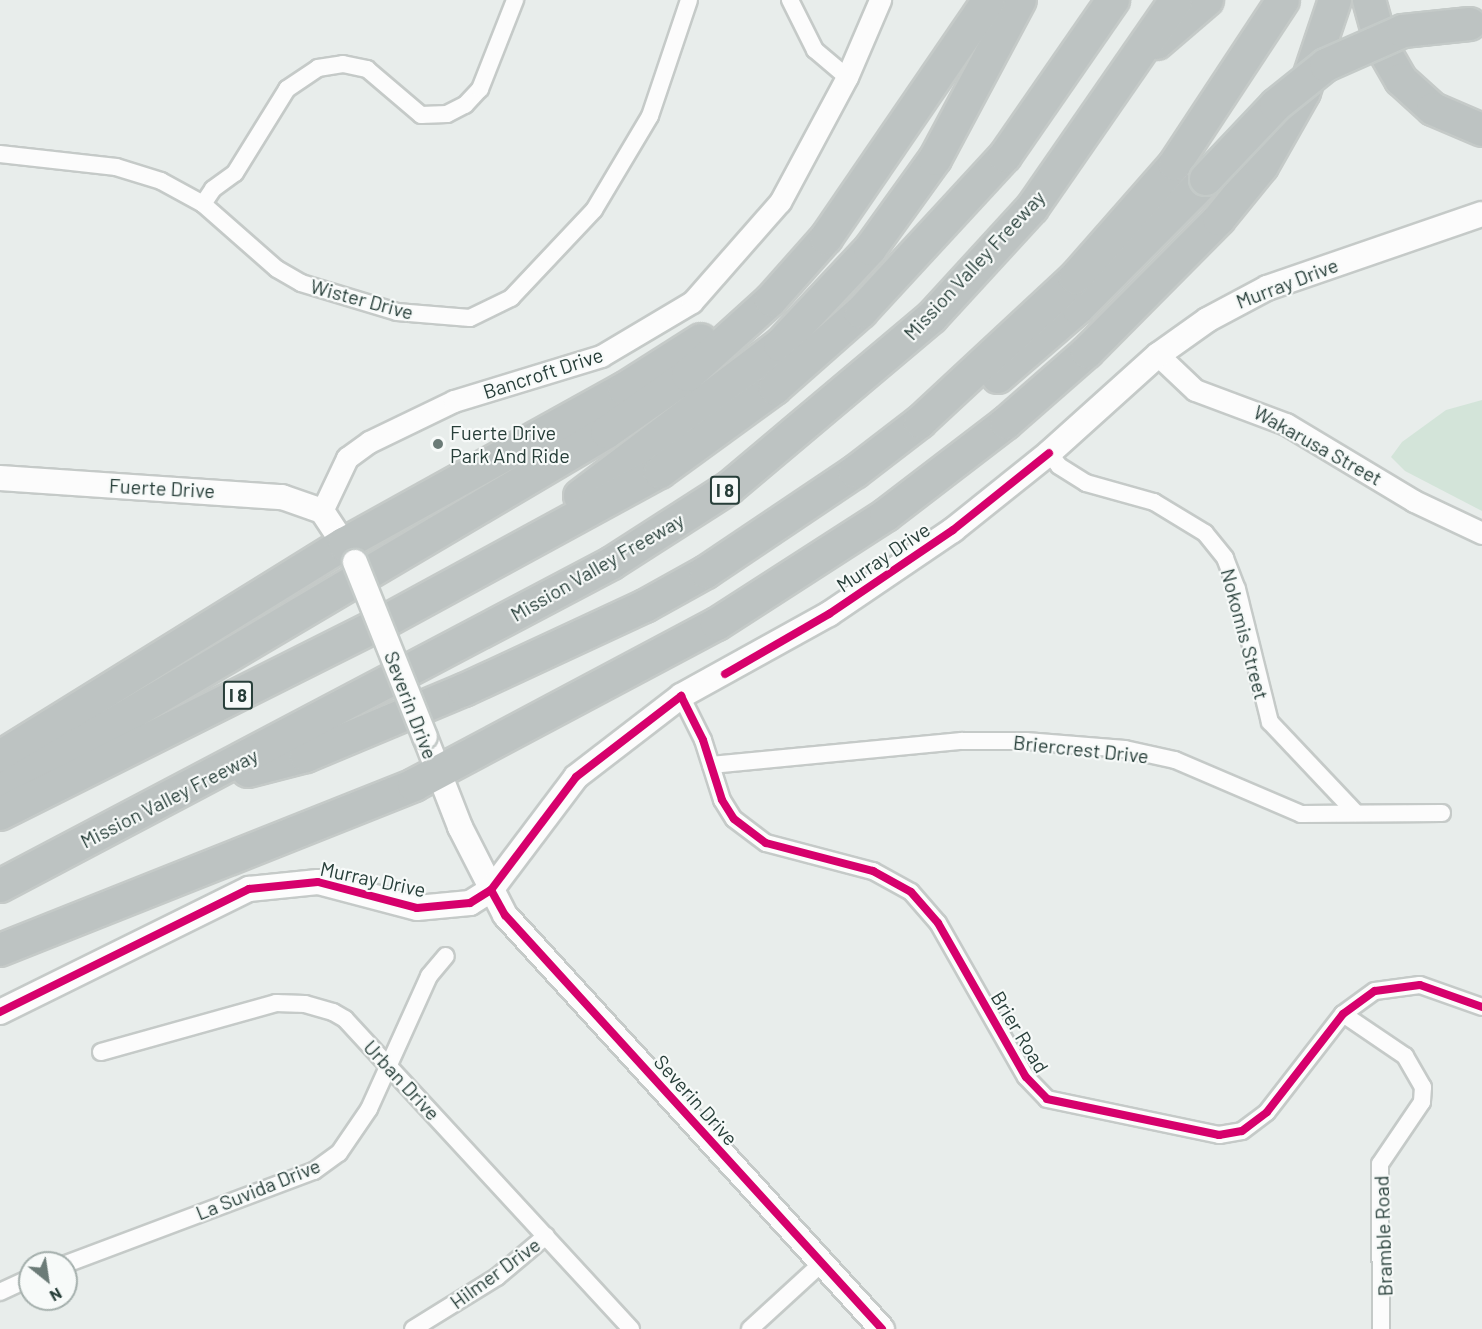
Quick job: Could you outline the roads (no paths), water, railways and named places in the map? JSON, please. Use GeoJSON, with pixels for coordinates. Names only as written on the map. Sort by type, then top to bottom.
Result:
{"type":"FeatureCollection","features":[{"type":"Feature","properties":{"kind":"highway"},"geometry":{"type":"LineString","coordinates":[[0,791],[641,410],[688,375],[771,300],[826,238],[866,174],[989,0]]}},
{"type":"Feature","properties":{"kind":"highway"},"geometry":{"type":"LineString","coordinates":[[474,573],[780,345],[870,249],[961,114],[1020,0]]}},
{"type":"Feature","properties":{"kind":"highway","name":"Mission Valley Freeway"},"geometry":{"type":"LineString","coordinates":[[0,886],[198,784],[612,563],[729,488],[932,316],[1032,208],[1140,57],[1176,0]]}},
{"type":"Feature","properties":{"kind":"highway"},"geometry":{"type":"LineString","coordinates":[[1140,57],[1207,0]]}},
{"type":"Feature","properties":{"kind":"highway"},"geometry":{"type":"LineString","coordinates":[[855,472],[920,422],[1075,278],[1175,164],[1284,0]]}},
{"type":"Feature","properties":{"kind":"highway"},"geometry":{"type":"LineString","coordinates":[[0,950],[438,774],[769,593],[886,515],[1006,423],[1171,270],[1262,166],[1304,92],[1335,0]]}},
{"type":"Feature","properties":{"kind":"highway"},"geometry":{"type":"LineString","coordinates":[[1369,0],[1382,47],[1401,80],[1433,109],[1482,130]]}},
{"type":"Feature","properties":{"kind":"highway","name":"I 8"},"geometry":{"type":"LineString","coordinates":[[0,814],[474,573],[660,472],[776,388],[861,312],[991,173],[1054,91],[1107,7]]}},
{"type":"Feature","properties":{"kind":"highway"},"geometry":{"type":"LineString","coordinates":[[198,784],[306,756],[576,640],[706,572],[855,472],[954,413],[1078,308],[1276,105],[1326,65],[1403,31],[1476,24]]}},
{"type":"Feature","properties":{"kind":"highway"},"geometry":{"type":"LineString","coordinates":[[0,757],[350,553],[685,351],[793,262],[866,174]]}},
{"type":"Feature","properties":{"kind":"main road","name":"Murray Drive"},"geometry":{"type":"LineString","coordinates":[[0,1012],[249,889],[318,882],[417,908],[447,909],[470,903],[490,890],[576,777],[681,696],[829,614],[953,531],[1050,453],[1158,355],[1231,304],[1267,288],[1482,214]]}},
{"type":"Feature","properties":{"kind":"main road","name":"Fuerte Drive"},"geometry":{"type":"LineString","coordinates":[[0,478],[257,493],[322,511]]}},
{"type":"Feature","properties":{"kind":"main road","name":"Severin Drive"},"geometry":{"type":"LineString","coordinates":[[322,511],[350,553],[438,774],[490,890],[505,915],[882,1329]]}},
{"type":"Feature","properties":{"kind":"street"},"geometry":{"type":"LineString","coordinates":[[203,204],[213,189],[235,173],[287,89],[318,68],[343,64],[367,69],[421,115],[447,114],[465,105],[480,89],[514,0]]}},
{"type":"Feature","properties":{"kind":"street","name":"Wister Drive"},"geometry":{"type":"LineString","coordinates":[[0,154],[116,167],[161,182],[203,204],[277,269],[301,282],[397,312],[457,319],[486,313],[532,278],[594,210],[650,116],[689,0]]}},
{"type":"Feature","properties":{"kind":"street"},"geometry":{"type":"LineString","coordinates":[[790,0],[815,50],[847,77]]}},
{"type":"Feature","properties":{"kind":"street","name":"Bancroft Drive"},"geometry":{"type":"LineString","coordinates":[[322,511],[346,458],[378,437],[454,401],[601,356],[692,302],[780,201],[847,77],[880,0]]}},
{"type":"Feature","properties":{"kind":"street","name":"Wakarusa Street"},"geometry":{"type":"LineString","coordinates":[[1158,355],[1195,390],[1286,424],[1414,501],[1482,533]]}},
{"type":"Feature","properties":{"kind":"street","name":"Nokomis Street"},"geometry":{"type":"LineString","coordinates":[[1050,453],[1059,466],[1086,483],[1154,502],[1204,533],[1225,558],[1237,589],[1270,723],[1356,813]]}},
{"type":"Feature","properties":{"kind":"street","name":"Brier Road"},"geometry":{"type":"LineString","coordinates":[[681,696],[711,765],[727,810],[757,839],[873,871],[921,901],[939,923],[1026,1077],[1047,1100],[1219,1135],[1242,1131],[1267,1112],[1343,1014],[1375,991],[1401,985],[1420,985],[1482,1007]]}},
{"type":"Feature","properties":{"kind":"street","name":"Briercrest Drive"},"geometry":{"type":"LineString","coordinates":[[711,765],[962,741],[1026,741],[1135,752],[1175,760],[1301,814],[1442,813]]}},
{"type":"Feature","properties":{"kind":"street","name":"La Suvida Drive"},"geometry":{"type":"LineString","coordinates":[[78,1260],[314,1171],[339,1153],[391,1068],[403,1029],[429,976],[446,956]]}},
{"type":"Feature","properties":{"kind":"street","name":"Urban Drive"},"geometry":{"type":"LineString","coordinates":[[101,1052],[261,1006],[290,1002],[319,1007],[345,1019],[631,1329]]}},
{"type":"Feature","properties":{"kind":"street","name":"Bramble Road"},"geometry":{"type":"LineString","coordinates":[[1343,1014],[1405,1056],[1423,1088],[1422,1102],[1390,1143],[1380,1164],[1382,1329]]}},
{"type":"Feature","properties":{"kind":"street","name":"Hilmer Drive"},"geometry":{"type":"LineString","coordinates":[[413,1329],[497,1277],[546,1236]]}},
{"type":"Feature","properties":{"kind":"street"},"geometry":{"type":"LineString","coordinates":[[750,1329],[822,1263]]}},
{"type":"Feature","properties":{"kind":"street"},"geometry":{"type":"LineString","coordinates":[[0,1292],[18,1284]]}},
{"type":"Feature","properties":{"kind":"place","name":"Fuerte Drive Park And Ride"},"geometry":{"type":"Point","coordinates":[438,444]}}]}
